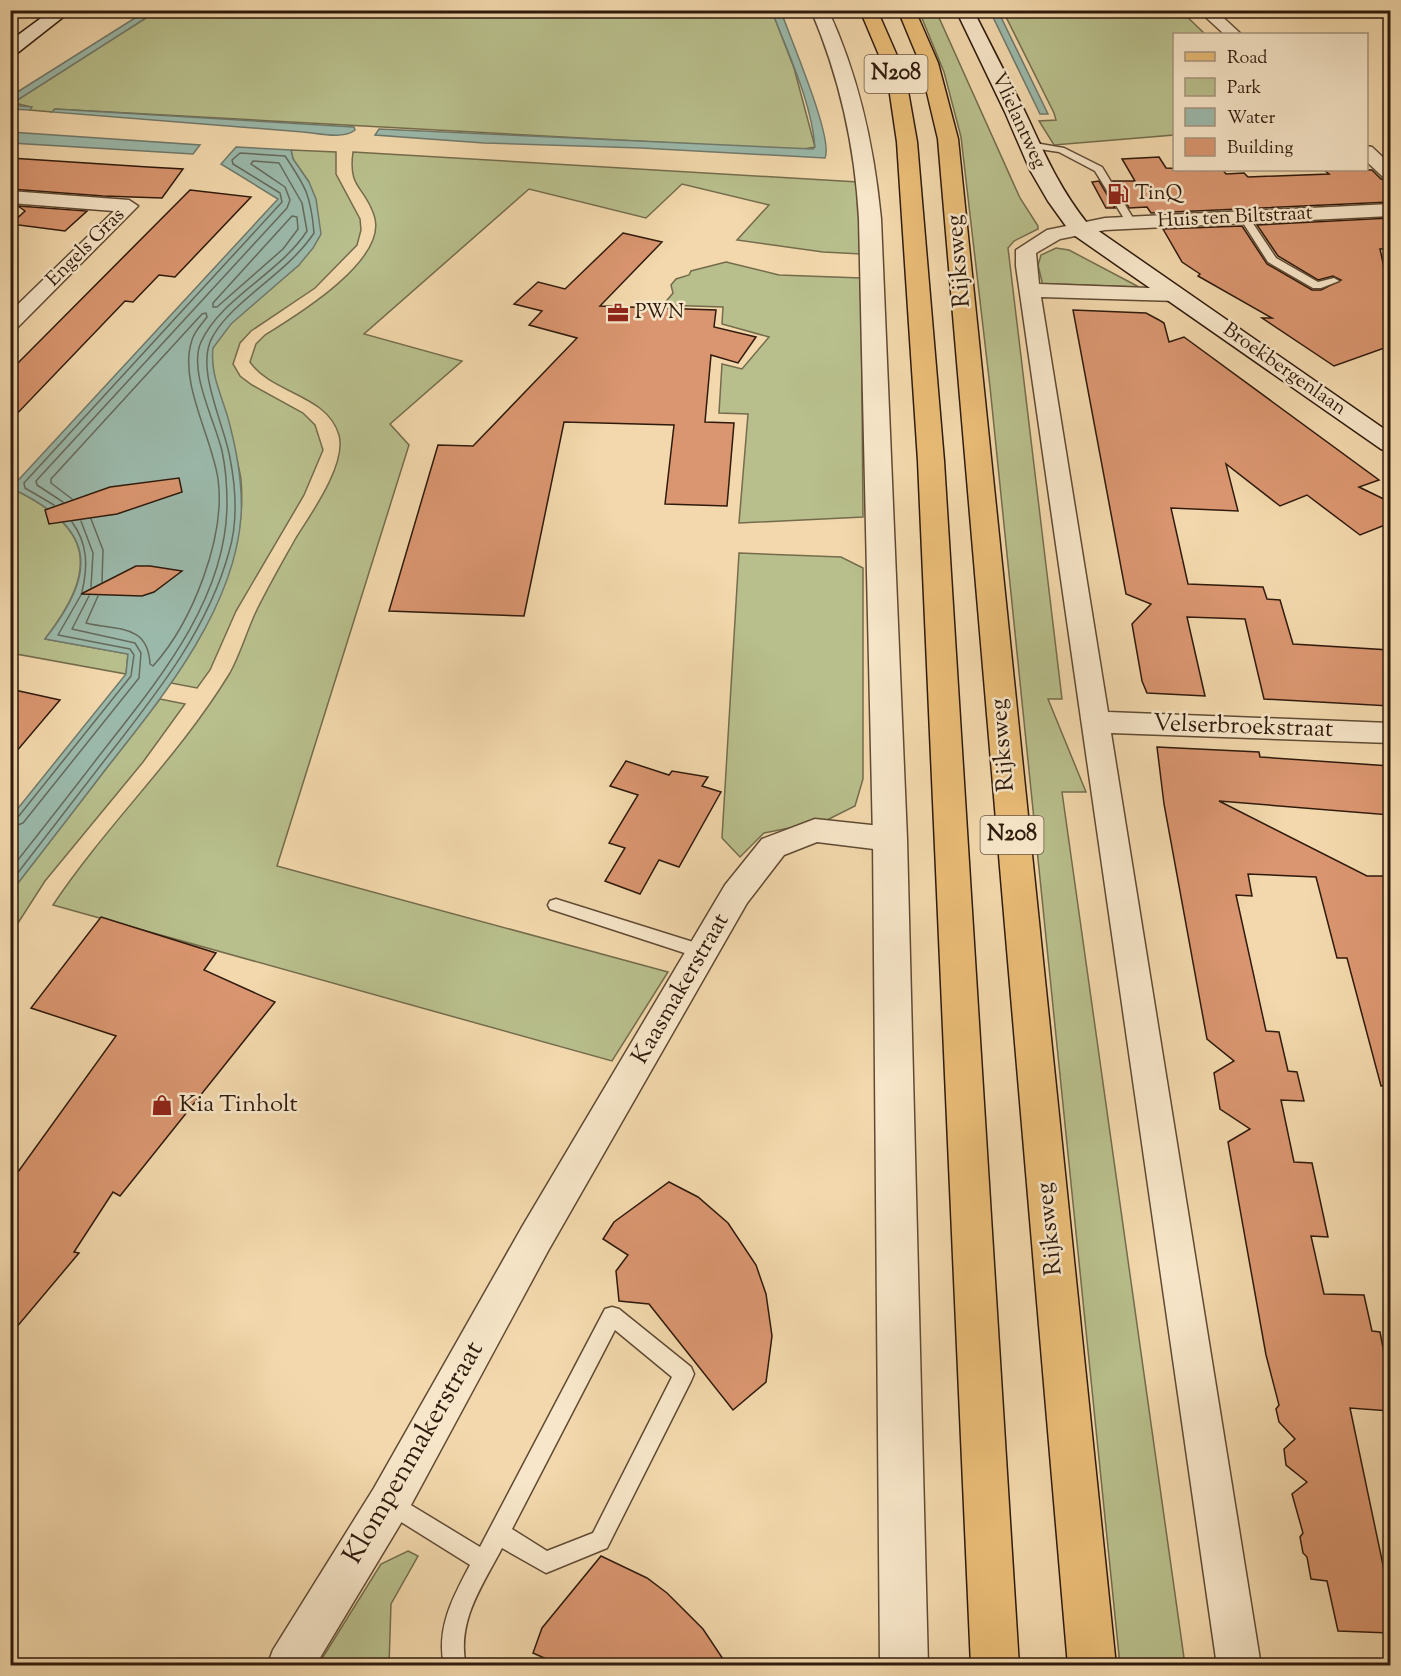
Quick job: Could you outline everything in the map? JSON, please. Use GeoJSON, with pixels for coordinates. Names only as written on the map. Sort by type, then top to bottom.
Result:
{"type":"FeatureCollection","features":[{"type":"Feature","properties":{"kind":"main road","name":"Rijksweg"},"geometry":{"type":"LineString","coordinates":[[868,10],[896,74],[907,142],[931,460],[995,1665]]}},
{"type":"Feature","properties":{"kind":"main road","name":"Rijksweg"},"geometry":{"type":"LineString","coordinates":[[906,10],[930,63],[948,139],[1016,882],[1092,1665]]}},
{"type":"Feature","properties":{"kind":"street"},"geometry":{"type":"LineString","coordinates":[[10,50],[64,10]]}},
{"type":"Feature","properties":{"kind":"street"},"geometry":{"type":"LineString","coordinates":[[819,10],[832,37],[851,91],[868,174],[890,839],[904,1665]]}},
{"type":"Feature","properties":{"kind":"street","name":"Vlielantweg"},"geometry":{"type":"LineString","coordinates":[[964,10],[1058,201],[1079,228]]}},
{"type":"Feature","properties":{"kind":"street"},"geometry":{"type":"LineString","coordinates":[[1205,10],[1232,33]]}},
{"type":"Feature","properties":{"kind":"street"},"geometry":{"type":"LineString","coordinates":[[1368,153],[1390,173]]}},
{"type":"Feature","properties":{"kind":"street","name":"Engels Gras"},"geometry":{"type":"LineString","coordinates":[[10,197],[129,206],[10,324]]}},
{"type":"Feature","properties":{"kind":"street","name":"Huis ten Biltstraat"},"geometry":{"type":"LineString","coordinates":[[1079,228],[1131,222],[1390,210]]}},
{"type":"Feature","properties":{"kind":"street"},"geometry":{"type":"LineString","coordinates":[[1079,228],[1043,239],[1026,250],[1026,266],[1239,1665]]}},
{"type":"Feature","properties":{"kind":"street","name":"Broekbergenlaan"},"geometry":{"type":"LineString","coordinates":[[1079,228],[1390,444]]}},
{"type":"Feature","properties":{"kind":"street"},"geometry":{"type":"LineString","coordinates":[[1030,290],[1177,295]]}},
{"type":"Feature","properties":{"kind":"street","name":"Velserbroekstraat"},"geometry":{"type":"LineString","coordinates":[[1095,722],[1390,733]]}},
{"type":"Feature","properties":{"kind":"street","name":"Kaasmakerstraat"},"geometry":{"type":"LineString","coordinates":[[535,1239],[736,894],[773,847],[815,830],[890,839]]}},
{"type":"Feature","properties":{"kind":"street","name":"Klompenmakerstraat"},"geometry":{"type":"LineString","coordinates":[[289,1665],[389,1503],[535,1239]]}},
{"type":"Feature","properties":{"kind":"lane"},"geometry":{"type":"LineString","coordinates":[[1029,145],[1061,150],[1099,169],[1131,222]]}},
{"type":"Feature","properties":{"kind":"lane"},"geometry":{"type":"LineString","coordinates":[[1245,218],[1272,260],[1317,286],[1334,281]]}},
{"type":"Feature","properties":{"kind":"lane"},"geometry":{"type":"LineString","coordinates":[[556,905],[703,952]]}},
{"type":"Feature","properties":{"kind":"lane"},"geometry":{"type":"LineString","coordinates":[[455,1665],[451,1655],[456,1616],[498,1533],[612,1316],[684,1374],[600,1541],[546,1562],[498,1533]]}},
{"type":"Feature","properties":{"kind":"lane"},"geometry":{"type":"LineString","coordinates":[[389,1503],[484,1561]]}},
{"type":"Feature","properties":{"kind":"green space"},"geometry":{"type":"Polygon","coordinates":[[[157,11],[772,11],[794,68],[815,147],[798,150],[55,109],[52,112],[30,110],[31,107],[15,103],[25,93],[157,11]]]}},
{"type":"Feature","properties":{"kind":"green space"},"geometry":{"type":"Polygon","coordinates":[[[919,11],[936,11],[1020,198],[1038,226],[1038,229],[1014,241],[1008,248],[1062,699],[1048,699],[1086,792],[1062,792],[1185,1665],[1120,1665],[990,387],[961,137],[944,72],[919,11]]]}},
{"type":"Feature","properties":{"kind":"green space"},"geometry":{"type":"Polygon","coordinates":[[[1003,11],[1181,11],[1204,33],[1173,33],[1173,135],[1054,145],[1039,121],[1056,120],[1003,11]]]}},
{"type":"Feature","properties":{"kind":"green space"},"geometry":{"type":"Polygon","coordinates":[[[291,150],[336,152],[336,174],[360,219],[361,230],[357,245],[315,288],[251,331],[240,343],[233,364],[240,376],[252,385],[303,413],[315,425],[323,450],[304,495],[236,611],[210,670],[197,688],[171,683],[212,611],[223,586],[232,561],[242,508],[239,467],[214,372],[213,347],[239,315],[299,265],[309,182],[293,159],[291,150]]]}},
{"type":"Feature","properties":{"kind":"green space"},"geometry":{"type":"Polygon","coordinates":[[[353,152],[858,182],[861,254],[823,252],[737,240],[769,205],[682,184],[646,218],[529,189],[364,334],[462,361],[390,424],[409,445],[277,866],[668,972],[612,1061],[53,905],[96,846],[166,762],[210,704],[237,659],[264,595],[333,474],[340,447],[339,435],[333,421],[311,402],[260,373],[250,362],[256,344],[265,335],[337,284],[355,267],[368,250],[375,232],[374,215],[355,180],[352,164],[353,152]]]}},
{"type":"Feature","properties":{"kind":"green space"},"geometry":{"type":"Polygon","coordinates":[[[1056,248],[1069,250],[1139,287],[1051,284],[1043,286],[1038,265],[1041,255],[1056,248]]]}},
{"type":"Feature","properties":{"kind":"green space"},"geometry":{"type":"Polygon","coordinates":[[[726,262],[779,275],[861,278],[863,517],[739,523],[748,414],[719,413],[722,364],[742,369],[769,337],[722,324],[723,307],[663,305],[673,293],[671,285],[676,279],[689,275],[691,271],[726,262]]]}},
{"type":"Feature","properties":{"kind":"green space"},"geometry":{"type":"Polygon","coordinates":[[[11,488],[39,503],[59,518],[72,534],[79,552],[80,571],[74,591],[45,639],[128,654],[126,674],[11,653],[11,488]]]}},
{"type":"Feature","properties":{"kind":"green space"},"geometry":{"type":"Polygon","coordinates":[[[739,553],[841,557],[863,568],[863,779],[855,806],[825,821],[764,833],[740,857],[722,838],[739,553]]]}},
{"type":"Feature","properties":{"kind":"green space"},"geometry":{"type":"Polygon","coordinates":[[[160,699],[185,704],[143,762],[45,881],[11,934],[11,892],[160,699]]]}},
{"type":"Feature","properties":{"kind":"green space"},"geometry":{"type":"Polygon","coordinates":[[[408,1551],[418,1556],[391,1604],[389,1665],[318,1665],[381,1564],[408,1551]]]}},
{"type":"Feature","properties":{"kind":"water"},"geometry":{"type":"Polygon","coordinates":[[[146,11],[157,11],[16,101],[20,106],[32,107],[30,110],[11,109],[11,96],[146,11]]]}},
{"type":"Feature","properties":{"kind":"water"},"geometry":{"type":"Polygon","coordinates":[[[772,11],[781,11],[817,109],[826,147],[825,158],[641,148],[484,143],[375,135],[379,129],[813,149],[815,147],[813,129],[804,95],[772,11]]]}},
{"type":"Feature","properties":{"kind":"water"},"geometry":{"type":"Polygon","coordinates":[[[990,11],[998,11],[1048,114],[1040,114],[990,11]]]}},
{"type":"Feature","properties":{"kind":"water"},"geometry":{"type":"Polygon","coordinates":[[[55,109],[354,127],[355,130],[344,135],[330,135],[52,112],[55,109]]]}},
{"type":"Feature","properties":{"kind":"water"},"geometry":{"type":"Polygon","coordinates":[[[10,132],[200,145],[193,154],[11,143],[10,132]]]}},
{"type":"Feature","properties":{"kind":"water"},"geometry":{"type":"Polygon","coordinates":[[[236,147],[291,150],[293,159],[309,182],[316,199],[321,234],[299,265],[231,324],[213,348],[213,366],[237,455],[240,480],[241,517],[235,552],[225,586],[210,620],[171,684],[11,892],[11,817],[126,674],[128,654],[45,639],[63,614],[75,591],[80,571],[80,552],[73,534],[59,518],[39,503],[11,488],[278,199],[221,164],[236,147]]]}},
{"type":"Feature","properties":{"kind":"building"},"geometry":{"type":"Polygon","coordinates":[[[1159,157],[1166,168],[1173,168],[1173,171],[1224,171],[1226,174],[1244,173],[1248,177],[1372,170],[1381,179],[1390,180],[1390,202],[1151,213],[1147,207],[1129,208],[1113,181],[1135,181],[1122,159],[1159,157]]]}},
{"type":"Feature","properties":{"kind":"building"},"geometry":{"type":"Polygon","coordinates":[[[10,158],[183,169],[162,198],[103,196],[10,189],[10,158]]]}},
{"type":"Feature","properties":{"kind":"building"},"geometry":{"type":"Polygon","coordinates":[[[1099,181],[1115,208],[1106,208],[1092,182],[1099,181]]]}},
{"type":"Feature","properties":{"kind":"building"},"geometry":{"type":"Polygon","coordinates":[[[190,190],[251,197],[175,277],[159,275],[133,302],[125,301],[10,421],[10,371],[190,190]]]}},
{"type":"Feature","properties":{"kind":"building"},"geometry":{"type":"Polygon","coordinates":[[[18,206],[87,211],[65,231],[11,224],[25,211],[18,206]]]}},
{"type":"Feature","properties":{"kind":"building"},"geometry":{"type":"Polygon","coordinates":[[[1390,218],[1390,249],[1380,249],[1390,295],[1390,346],[1334,366],[1262,318],[1272,318],[1198,276],[1200,274],[1182,262],[1163,229],[1242,226],[1267,264],[1312,290],[1321,290],[1341,280],[1333,276],[1318,280],[1278,256],[1257,225],[1390,218]]]}},
{"type":"Feature","properties":{"kind":"building"},"geometry":{"type":"Polygon","coordinates":[[[623,233],[662,242],[600,306],[716,310],[714,327],[756,337],[738,363],[711,355],[705,422],[734,423],[727,506],[665,504],[674,425],[564,422],[524,616],[389,611],[438,445],[473,446],[577,338],[529,325],[542,311],[514,304],[538,282],[565,289],[623,233]]]}},
{"type":"Feature","properties":{"kind":"building"},"geometry":{"type":"Polygon","coordinates":[[[1073,310],[1146,313],[1159,320],[1164,323],[1169,342],[1184,337],[1379,480],[1359,487],[1390,502],[1390,523],[1360,535],[1307,495],[1280,506],[1226,464],[1238,511],[1171,508],[1188,584],[1263,587],[1267,599],[1280,600],[1293,644],[1390,650],[1390,706],[1264,699],[1245,619],[1187,617],[1205,696],[1147,693],[1142,681],[1132,624],[1151,604],[1126,594],[1073,310]]]}},
{"type":"Feature","properties":{"kind":"building"},"geometry":{"type":"Polygon","coordinates":[[[179,478],[182,492],[117,514],[49,524],[45,510],[110,487],[179,478]]]}},
{"type":"Feature","properties":{"kind":"building"},"geometry":{"type":"Polygon","coordinates":[[[136,566],[182,571],[154,592],[142,596],[81,594],[136,566]]]}},
{"type":"Feature","properties":{"kind":"building"},"geometry":{"type":"Polygon","coordinates":[[[10,689],[60,700],[10,759],[10,689]]]}},
{"type":"Feature","properties":{"kind":"building"},"geometry":{"type":"Polygon","coordinates":[[[1157,747],[1259,752],[1260,757],[1390,766],[1390,815],[1219,801],[1367,876],[1390,876],[1390,1085],[1381,1086],[1347,958],[1337,958],[1316,877],[1248,874],[1252,896],[1236,895],[1266,1031],[1279,1032],[1288,1071],[1297,1072],[1304,1101],[1281,1100],[1294,1162],[1312,1163],[1328,1237],[1311,1236],[1324,1294],[1364,1295],[1372,1331],[1380,1332],[1390,1384],[1390,1411],[1350,1408],[1387,1584],[1390,1584],[1390,1633],[1338,1631],[1327,1581],[1311,1579],[1307,1557],[1303,1553],[1300,1537],[1303,1533],[1292,1494],[1307,1482],[1286,1465],[1284,1449],[1295,1439],[1279,1422],[1276,1409],[1279,1405],[1266,1355],[1228,1142],[1250,1129],[1220,1109],[1214,1073],[1234,1061],[1207,1039],[1164,804],[1157,747]]]}},
{"type":"Feature","properties":{"kind":"building"},"geometry":{"type":"Polygon","coordinates":[[[626,761],[669,775],[672,771],[708,777],[702,786],[721,792],[679,867],[659,860],[640,894],[605,881],[625,848],[609,843],[638,795],[610,786],[626,761]]]}},
{"type":"Feature","properties":{"kind":"building"},"geometry":{"type":"Polygon","coordinates":[[[101,917],[216,953],[204,970],[275,1002],[120,1196],[113,1192],[74,1252],[79,1253],[10,1335],[10,1183],[116,1036],[31,1008],[101,917]]]}},
{"type":"Feature","properties":{"kind":"building"},"geometry":{"type":"Polygon","coordinates":[[[669,1182],[698,1197],[728,1223],[756,1265],[766,1294],[772,1336],[766,1382],[733,1410],[649,1304],[619,1301],[616,1271],[628,1255],[603,1239],[614,1222],[669,1182]]]}},
{"type":"Feature","properties":{"kind":"building"},"geometry":{"type":"Polygon","coordinates":[[[601,1556],[647,1578],[667,1593],[703,1629],[727,1665],[560,1665],[533,1653],[542,1628],[601,1556]]]}},
{"type":"Feature","properties":{"kind":"place","name":"TinQ"},"geometry":{"type":"Point","coordinates":[1118,194]}},
{"type":"Feature","properties":{"kind":"place","name":"PWN"},"geometry":{"type":"Point","coordinates":[618,313]}},
{"type":"Feature","properties":{"kind":"place","name":"Kia Tinholt"},"geometry":{"type":"Point","coordinates":[162,1105]}}]}
